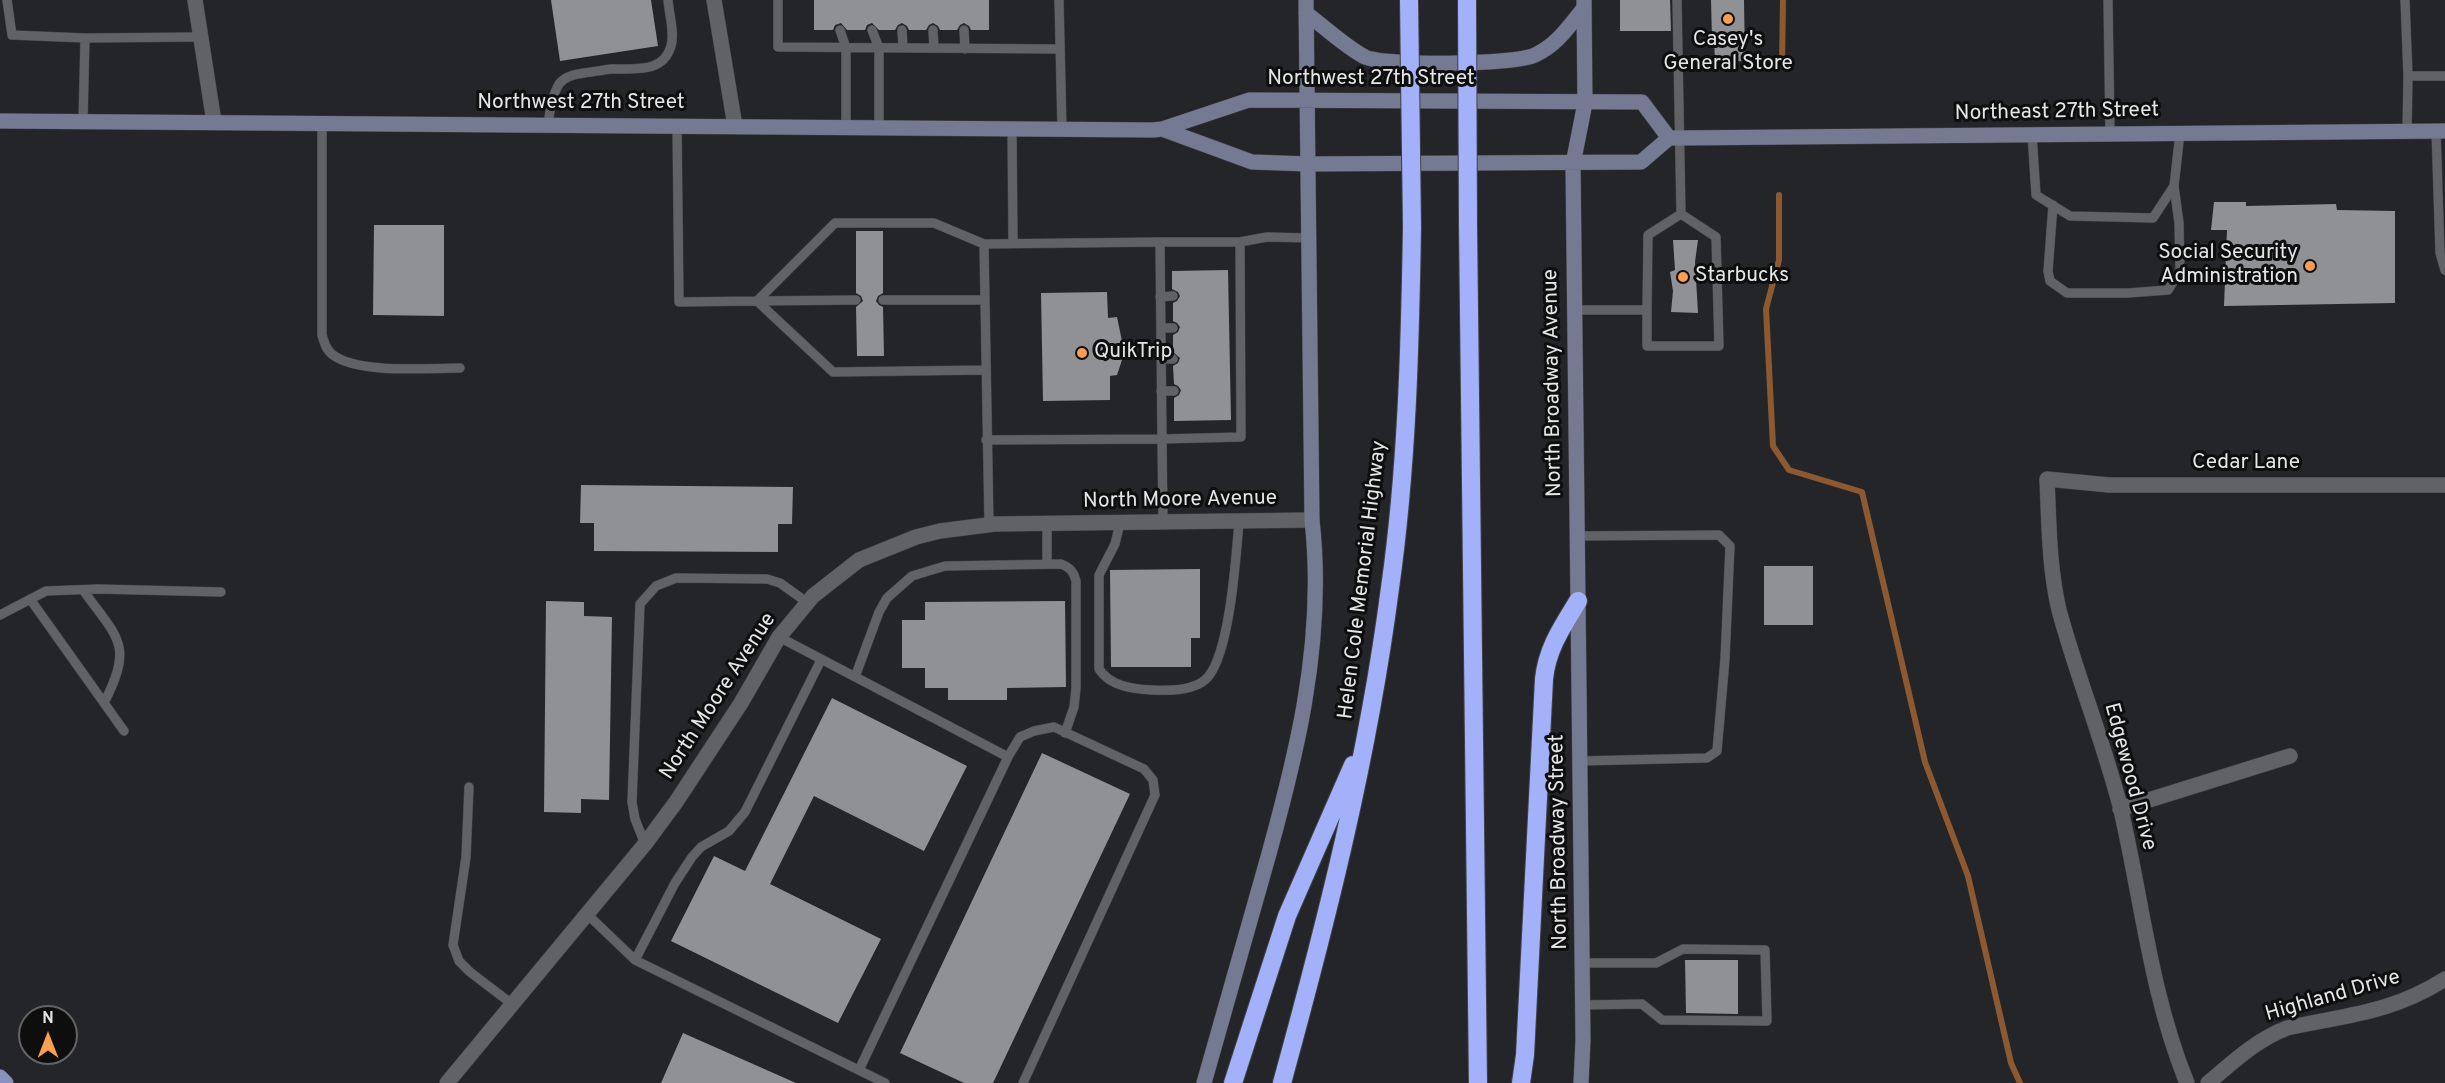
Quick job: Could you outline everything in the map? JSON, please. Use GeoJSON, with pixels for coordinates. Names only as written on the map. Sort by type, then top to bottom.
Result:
{"type":"FeatureCollection","features":[{"type":"Feature","properties":{"kind":"highway","name":"Helen Cole Memorial Highway"},"geometry":{"type":"LineString","coordinates":[[1282,1083],[1325,926],[1348,831],[1367,734],[1390,589],[1406,437],[1412,227],[1409,0]]}},
{"type":"Feature","properties":{"kind":"highway"},"geometry":{"type":"LineString","coordinates":[[1467,0],[1478,1083]]}},
{"type":"Feature","properties":{"kind":"highway"},"geometry":{"type":"LineString","coordinates":[[1521,1083],[1525,1054],[1546,662],[1556,635],[1578,601]]}},
{"type":"Feature","properties":{"kind":"highway"},"geometry":{"type":"LineString","coordinates":[[1233,1083],[1287,916],[1367,734]]}},
{"type":"Feature","properties":{"kind":"main road"},"geometry":{"type":"LineString","coordinates":[[1573,164],[1641,162],[1674,138],[1642,102],[1585,103],[1584,4]]}},
{"type":"Feature","properties":{"kind":"main road"},"geometry":{"type":"LineString","coordinates":[[1306,6],[1356,52],[1381,62],[1492,62],[1520,60],[1543,51],[1556,42],[1584,4]]}},
{"type":"Feature","properties":{"kind":"main road"},"geometry":{"type":"LineString","coordinates":[[1204,1083],[1290,781],[1303,717],[1315,613],[1317,562],[1312,520],[1306,6]]}},
{"type":"Feature","properties":{"kind":"main road","name":"Northwest 27th Street"},"geometry":{"type":"LineString","coordinates":[[0,121],[1162,129],[1249,100],[1585,103]]}},
{"type":"Feature","properties":{"kind":"main road","name":"North Broadway Avenue"},"geometry":{"type":"LineString","coordinates":[[1578,601],[1573,164],[1585,103]]}},
{"type":"Feature","properties":{"kind":"main road","name":"Northwest 27th Street"},"geometry":{"type":"LineString","coordinates":[[1162,129],[1252,162],[1573,164]]}},
{"type":"Feature","properties":{"kind":"main road","name":"Northeast 27th Street"},"geometry":{"type":"LineString","coordinates":[[1674,138],[2440,131]]}},
{"type":"Feature","properties":{"kind":"main road","name":"North Broadway Street"},"geometry":{"type":"LineString","coordinates":[[1578,601],[1581,1083]]}},
{"type":"Feature","properties":{"kind":"main road"},"geometry":{"type":"LineString","coordinates":[[0,1077],[6,1083]]}},
{"type":"Feature","properties":{"kind":"street"},"geometry":{"type":"LineString","coordinates":[[195,0],[214,122]]}},
{"type":"Feature","properties":{"kind":"street"},"geometry":{"type":"LineString","coordinates":[[714,0],[735,126]]}},
{"type":"Feature","properties":{"kind":"street","name":"Cedar Lane"},"geometry":{"type":"LineString","coordinates":[[2047,479],[2109,485],[2445,485]]}},
{"type":"Feature","properties":{"kind":"street","name":"Edgewood Drive"},"geometry":{"type":"LineString","coordinates":[[2047,479],[2051,549],[2059,608],[2120,808],[2166,1026],[2187,1083]]}},
{"type":"Feature","properties":{"kind":"street","name":"North Moore Avenue"},"geometry":{"type":"LineString","coordinates":[[447,1083],[645,843],[708,755],[779,637],[808,603],[859,560],[885,548],[940,531],[989,524],[1312,520]]}},
{"type":"Feature","properties":{"kind":"street"},"geometry":{"type":"LineString","coordinates":[[2120,808],[2290,756]]}},
{"type":"Feature","properties":{"kind":"street","name":"Highland Drive"},"geometry":{"type":"LineString","coordinates":[[2208,1083],[2259,1041],[2274,1033],[2287,1028],[2383,1009],[2423,993],[2445,979]]}},
{"type":"Feature","properties":{"kind":"lane"},"geometry":{"type":"LineString","coordinates":[[7,0],[12,35],[85,38],[201,37]]}},
{"type":"Feature","properties":{"kind":"lane"},"geometry":{"type":"LineString","coordinates":[[548,124],[556,91],[566,78],[609,69],[648,68],[658,65],[666,58],[671,45],[668,0]]}},
{"type":"Feature","properties":{"kind":"lane"},"geometry":{"type":"LineString","coordinates":[[778,0],[778,47],[1060,49]]}},
{"type":"Feature","properties":{"kind":"lane"},"geometry":{"type":"LineString","coordinates":[[1059,0],[1062,129]]}},
{"type":"Feature","properties":{"kind":"lane"},"geometry":{"type":"LineString","coordinates":[[1677,0],[1674,138],[1681,214]]}},
{"type":"Feature","properties":{"kind":"lane"},"geometry":{"type":"LineString","coordinates":[[2108,0],[2110,134]]}},
{"type":"Feature","properties":{"kind":"lane"},"geometry":{"type":"LineString","coordinates":[[2405,0],[2408,76],[2407,131]]}},
{"type":"Feature","properties":{"kind":"lane"},"geometry":{"type":"LineString","coordinates":[[840,30],[846,48],[846,127]]}},
{"type":"Feature","properties":{"kind":"lane"},"geometry":{"type":"LineString","coordinates":[[872,30],[879,48],[879,127]]}},
{"type":"Feature","properties":{"kind":"lane"},"geometry":{"type":"LineString","coordinates":[[902,30],[903,48]]}},
{"type":"Feature","properties":{"kind":"lane"},"geometry":{"type":"LineString","coordinates":[[933,30],[933,48]]}},
{"type":"Feature","properties":{"kind":"lane"},"geometry":{"type":"LineString","coordinates":[[964,30],[965,49]]}},
{"type":"Feature","properties":{"kind":"lane"},"geometry":{"type":"LineString","coordinates":[[83,121],[85,38]]}},
{"type":"Feature","properties":{"kind":"lane"},"geometry":{"type":"LineString","coordinates":[[2408,76],[2445,76]]}},
{"type":"Feature","properties":{"kind":"lane"},"geometry":{"type":"LineString","coordinates":[[321,123],[321,335],[326,348],[333,355],[349,362],[384,368],[460,368]]}},
{"type":"Feature","properties":{"kind":"lane"},"geometry":{"type":"LineString","coordinates":[[677,125],[679,302],[856,300]]}},
{"type":"Feature","properties":{"kind":"lane"},"geometry":{"type":"LineString","coordinates":[[1012,128],[1013,243]]}},
{"type":"Feature","properties":{"kind":"lane"},"geometry":{"type":"LineString","coordinates":[[2440,131],[2440,253],[2445,270]]}},
{"type":"Feature","properties":{"kind":"lane"},"geometry":{"type":"LineString","coordinates":[[2053,206],[2048,272],[2050,281],[2058,288],[2067,293],[2128,293],[2168,290],[2180,272],[2179,223],[2174,186],[2180,133]]}},
{"type":"Feature","properties":{"kind":"lane"},"geometry":{"type":"LineString","coordinates":[[2032,135],[2036,195],[2070,216],[2153,218],[2174,186]]}},
{"type":"Feature","properties":{"kind":"lane"},"geometry":{"type":"LineString","coordinates":[[1681,214],[1716,237],[1719,346],[1647,346],[1648,235],[1681,214]]}},
{"type":"Feature","properties":{"kind":"lane"},"geometry":{"type":"LineString","coordinates":[[757,301],[835,223],[934,223],[984,243],[1239,242],[1267,237],[1309,238]]}},
{"type":"Feature","properties":{"kind":"lane"},"geometry":{"type":"LineString","coordinates":[[1160,242],[1163,522]]}},
{"type":"Feature","properties":{"kind":"lane"},"geometry":{"type":"LineString","coordinates":[[986,440],[1241,437],[1239,242]]}},
{"type":"Feature","properties":{"kind":"lane"},"geometry":{"type":"LineString","coordinates":[[984,243],[989,524]]}},
{"type":"Feature","properties":{"kind":"lane"},"geometry":{"type":"LineString","coordinates":[[1160,297],[1173,296]]}},
{"type":"Feature","properties":{"kind":"lane"},"geometry":{"type":"LineString","coordinates":[[1229,296],[1240,296]]}},
{"type":"Feature","properties":{"kind":"lane"},"geometry":{"type":"LineString","coordinates":[[883,300],[984,300]]}},
{"type":"Feature","properties":{"kind":"lane"},"geometry":{"type":"LineString","coordinates":[[757,301],[833,372],[986,370]]}},
{"type":"Feature","properties":{"kind":"lane"},"geometry":{"type":"LineString","coordinates":[[1574,310],[1647,310]]}},
{"type":"Feature","properties":{"kind":"lane"},"geometry":{"type":"LineString","coordinates":[[1229,327],[1240,327]]}},
{"type":"Feature","properties":{"kind":"lane"},"geometry":{"type":"LineString","coordinates":[[1161,328],[1173,328]]}},
{"type":"Feature","properties":{"kind":"lane"},"geometry":{"type":"LineString","coordinates":[[1230,358],[1241,358]]}},
{"type":"Feature","properties":{"kind":"lane"},"geometry":{"type":"LineString","coordinates":[[1161,359],[1173,359]]}},
{"type":"Feature","properties":{"kind":"lane"},"geometry":{"type":"LineString","coordinates":[[1230,391],[1241,390]]}},
{"type":"Feature","properties":{"kind":"lane"},"geometry":{"type":"LineString","coordinates":[[1161,391],[1174,391]]}},
{"type":"Feature","properties":{"kind":"lane"},"geometry":{"type":"LineString","coordinates":[[1120,523],[1115,544],[1099,575],[1099,669],[1105,678],[1130,688],[1162,690],[1196,686],[1208,678],[1220,657],[1236,572],[1239,521]]}},
{"type":"Feature","properties":{"kind":"lane"},"geometry":{"type":"LineString","coordinates":[[1047,523],[1047,564]]}},
{"type":"Feature","properties":{"kind":"lane"},"geometry":{"type":"LineString","coordinates":[[1577,536],[1719,535],[1730,546],[1720,744],[1717,751],[1707,758],[1580,761]]}},
{"type":"Feature","properties":{"kind":"lane"},"geometry":{"type":"LineString","coordinates":[[855,677],[879,612],[887,598],[912,576],[945,566],[1047,564],[1068,566],[1074,573],[1076,581],[1076,688],[1074,707],[1065,733]]}},
{"type":"Feature","properties":{"kind":"lane"},"geometry":{"type":"LineString","coordinates":[[645,843],[635,819],[632,802],[640,604],[645,596],[656,586],[676,578],[767,579],[780,583],[808,603]]}},
{"type":"Feature","properties":{"kind":"lane"},"geometry":{"type":"LineString","coordinates":[[83,590],[119,641],[121,655],[117,677],[104,703]]}},
{"type":"Feature","properties":{"kind":"lane"},"geometry":{"type":"LineString","coordinates":[[0,615],[46,591],[221,592]]}},
{"type":"Feature","properties":{"kind":"lane"},"geometry":{"type":"LineString","coordinates":[[30,599],[124,731]]}},
{"type":"Feature","properties":{"kind":"lane"},"geometry":{"type":"LineString","coordinates":[[779,637],[1008,757]]}},
{"type":"Feature","properties":{"kind":"lane"},"geometry":{"type":"LineString","coordinates":[[635,960],[675,883],[692,857],[701,847],[729,831],[745,812],[821,660]]}},
{"type":"Feature","properties":{"kind":"lane"},"geometry":{"type":"LineString","coordinates":[[859,1070],[1008,757],[1020,737],[1034,731],[1054,728],[1144,770],[1153,780],[1155,795],[1023,1083]]}},
{"type":"Feature","properties":{"kind":"lane"},"geometry":{"type":"LineString","coordinates":[[469,787],[466,858],[453,945],[459,961],[470,972],[512,1004]]}},
{"type":"Feature","properties":{"kind":"lane"},"geometry":{"type":"LineString","coordinates":[[587,914],[635,960],[885,1083]]}},
{"type":"Feature","properties":{"kind":"lane"},"geometry":{"type":"LineString","coordinates":[[1582,963],[1656,963],[1683,949],[1765,950],[1767,1021],[1662,1020],[1642,1004],[1582,1005]]}},
{"type":"Feature","properties":{"kind":"building"},"geometry":{"type":"Polygon","coordinates":[[[551,0],[651,0],[658,46],[560,61],[551,0]]]}},
{"type":"Feature","properties":{"kind":"building"},"geometry":{"type":"Polygon","coordinates":[[[814,0],[989,0],[989,30],[971,30],[964,23],[957,30],[940,30],[933,23],[926,30],[909,30],[902,23],[895,30],[879,30],[872,23],[867,25],[865,30],[847,30],[841,23],[835,25],[833,30],[814,30],[814,0]]]}},
{"type":"Feature","properties":{"kind":"building","name":"Casey's General Store"},"geometry":{"type":"Polygon","coordinates":[[[1620,0],[1670,0],[1671,31],[1620,31],[1620,0]]]}},
{"type":"Feature","properties":{"kind":"building","name":"Casey's General Store"},"geometry":{"type":"Polygon","coordinates":[[[1711,0],[1744,0],[1745,61],[1715,62],[1711,0]]]}},
{"type":"Feature","properties":{"kind":"building","name":"Social Security Administration"},"geometry":{"type":"Polygon","coordinates":[[[2214,202],[2246,202],[2246,206],[2336,204],[2337,210],[2395,211],[2395,303],[2224,306],[2227,230],[2211,230],[2214,202]]]}},
{"type":"Feature","properties":{"kind":"building"},"geometry":{"type":"Polygon","coordinates":[[[374,225],[444,225],[444,316],[373,315],[374,225]]]}},
{"type":"Feature","properties":{"kind":"building"},"geometry":{"type":"Polygon","coordinates":[[[856,231],[883,231],[883,293],[876,301],[883,307],[884,356],[857,356],[856,307],[863,301],[856,293],[856,231]]]}},
{"type":"Feature","properties":{"kind":"building","name":"Starbucks"},"geometry":{"type":"Polygon","coordinates":[[[1673,240],[1698,240],[1695,262],[1698,313],[1671,312],[1673,291],[1670,272],[1675,270],[1673,240]]]}},
{"type":"Feature","properties":{"kind":"building","name":"QuikTrip"},"geometry":{"type":"Polygon","coordinates":[[[1228,270],[1231,420],[1174,421],[1174,398],[1181,390],[1174,384],[1173,366],[1180,358],[1173,352],[1173,335],[1180,327],[1173,321],[1173,303],[1180,296],[1172,289],[1172,271],[1228,270]]]}},
{"type":"Feature","properties":{"kind":"building","name":"QuikTrip"},"geometry":{"type":"Polygon","coordinates":[[[1107,292],[1108,318],[1117,317],[1123,346],[1122,360],[1117,375],[1110,376],[1110,400],[1043,401],[1041,293],[1107,292]]]}},
{"type":"Feature","properties":{"kind":"building"},"geometry":{"type":"Polygon","coordinates":[[[581,485],[793,487],[792,524],[778,524],[778,552],[594,551],[594,523],[580,523],[581,485]]]}},
{"type":"Feature","properties":{"kind":"building"},"geometry":{"type":"Polygon","coordinates":[[[1764,566],[1813,566],[1813,625],[1764,625],[1764,566]]]}},
{"type":"Feature","properties":{"kind":"building"},"geometry":{"type":"Polygon","coordinates":[[[1200,569],[1200,638],[1191,638],[1191,667],[1111,667],[1110,570],[1200,569]]]}},
{"type":"Feature","properties":{"kind":"building"},"geometry":{"type":"Polygon","coordinates":[[[546,601],[584,602],[584,616],[612,617],[609,800],[581,799],[581,813],[544,812],[546,601]]]}},
{"type":"Feature","properties":{"kind":"building"},"geometry":{"type":"Polygon","coordinates":[[[1065,601],[1066,687],[1007,688],[1007,700],[948,700],[948,688],[925,688],[925,668],[902,668],[902,620],[925,620],[925,602],[1065,601]]]}},
{"type":"Feature","properties":{"kind":"building"},"geometry":{"type":"Polygon","coordinates":[[[832,698],[967,766],[924,851],[814,796],[770,884],[881,939],[838,1023],[671,941],[714,856],[745,871],[832,698]]]}},
{"type":"Feature","properties":{"kind":"building"},"geometry":{"type":"Polygon","coordinates":[[[1042,753],[1130,794],[993,1083],[964,1083],[900,1053],[1042,753]]]}},
{"type":"Feature","properties":{"kind":"building"},"geometry":{"type":"Polygon","coordinates":[[[1685,960],[1738,960],[1738,1014],[1686,1013],[1685,960]]]}},
{"type":"Feature","properties":{"kind":"building"},"geometry":{"type":"Polygon","coordinates":[[[683,1033],[796,1083],[661,1083],[683,1033]]]}},
{"type":"Feature","properties":{"kind":"waterway"},"geometry":{"type":"LineString","coordinates":[[1782,65],[1783,0]]}},
{"type":"Feature","properties":{"kind":"waterway"},"geometry":{"type":"LineString","coordinates":[[1779,195],[1779,260],[1766,309],[1773,446],[1789,470],[1862,492],[1925,762],[1968,876],[2011,1063],[2020,1083]]}},
{"type":"Feature","properties":{"kind":"place","name":"Casey's General Store"},"geometry":{"type":"Point","coordinates":[1728,19]}},
{"type":"Feature","properties":{"kind":"place","name":"Social Security Administration"},"geometry":{"type":"Point","coordinates":[2310,266]}},
{"type":"Feature","properties":{"kind":"place","name":"Starbucks"},"geometry":{"type":"Point","coordinates":[1683,277]}},
{"type":"Feature","properties":{"kind":"place","name":"QuikTrip"},"geometry":{"type":"Point","coordinates":[1082,353]}}]}
